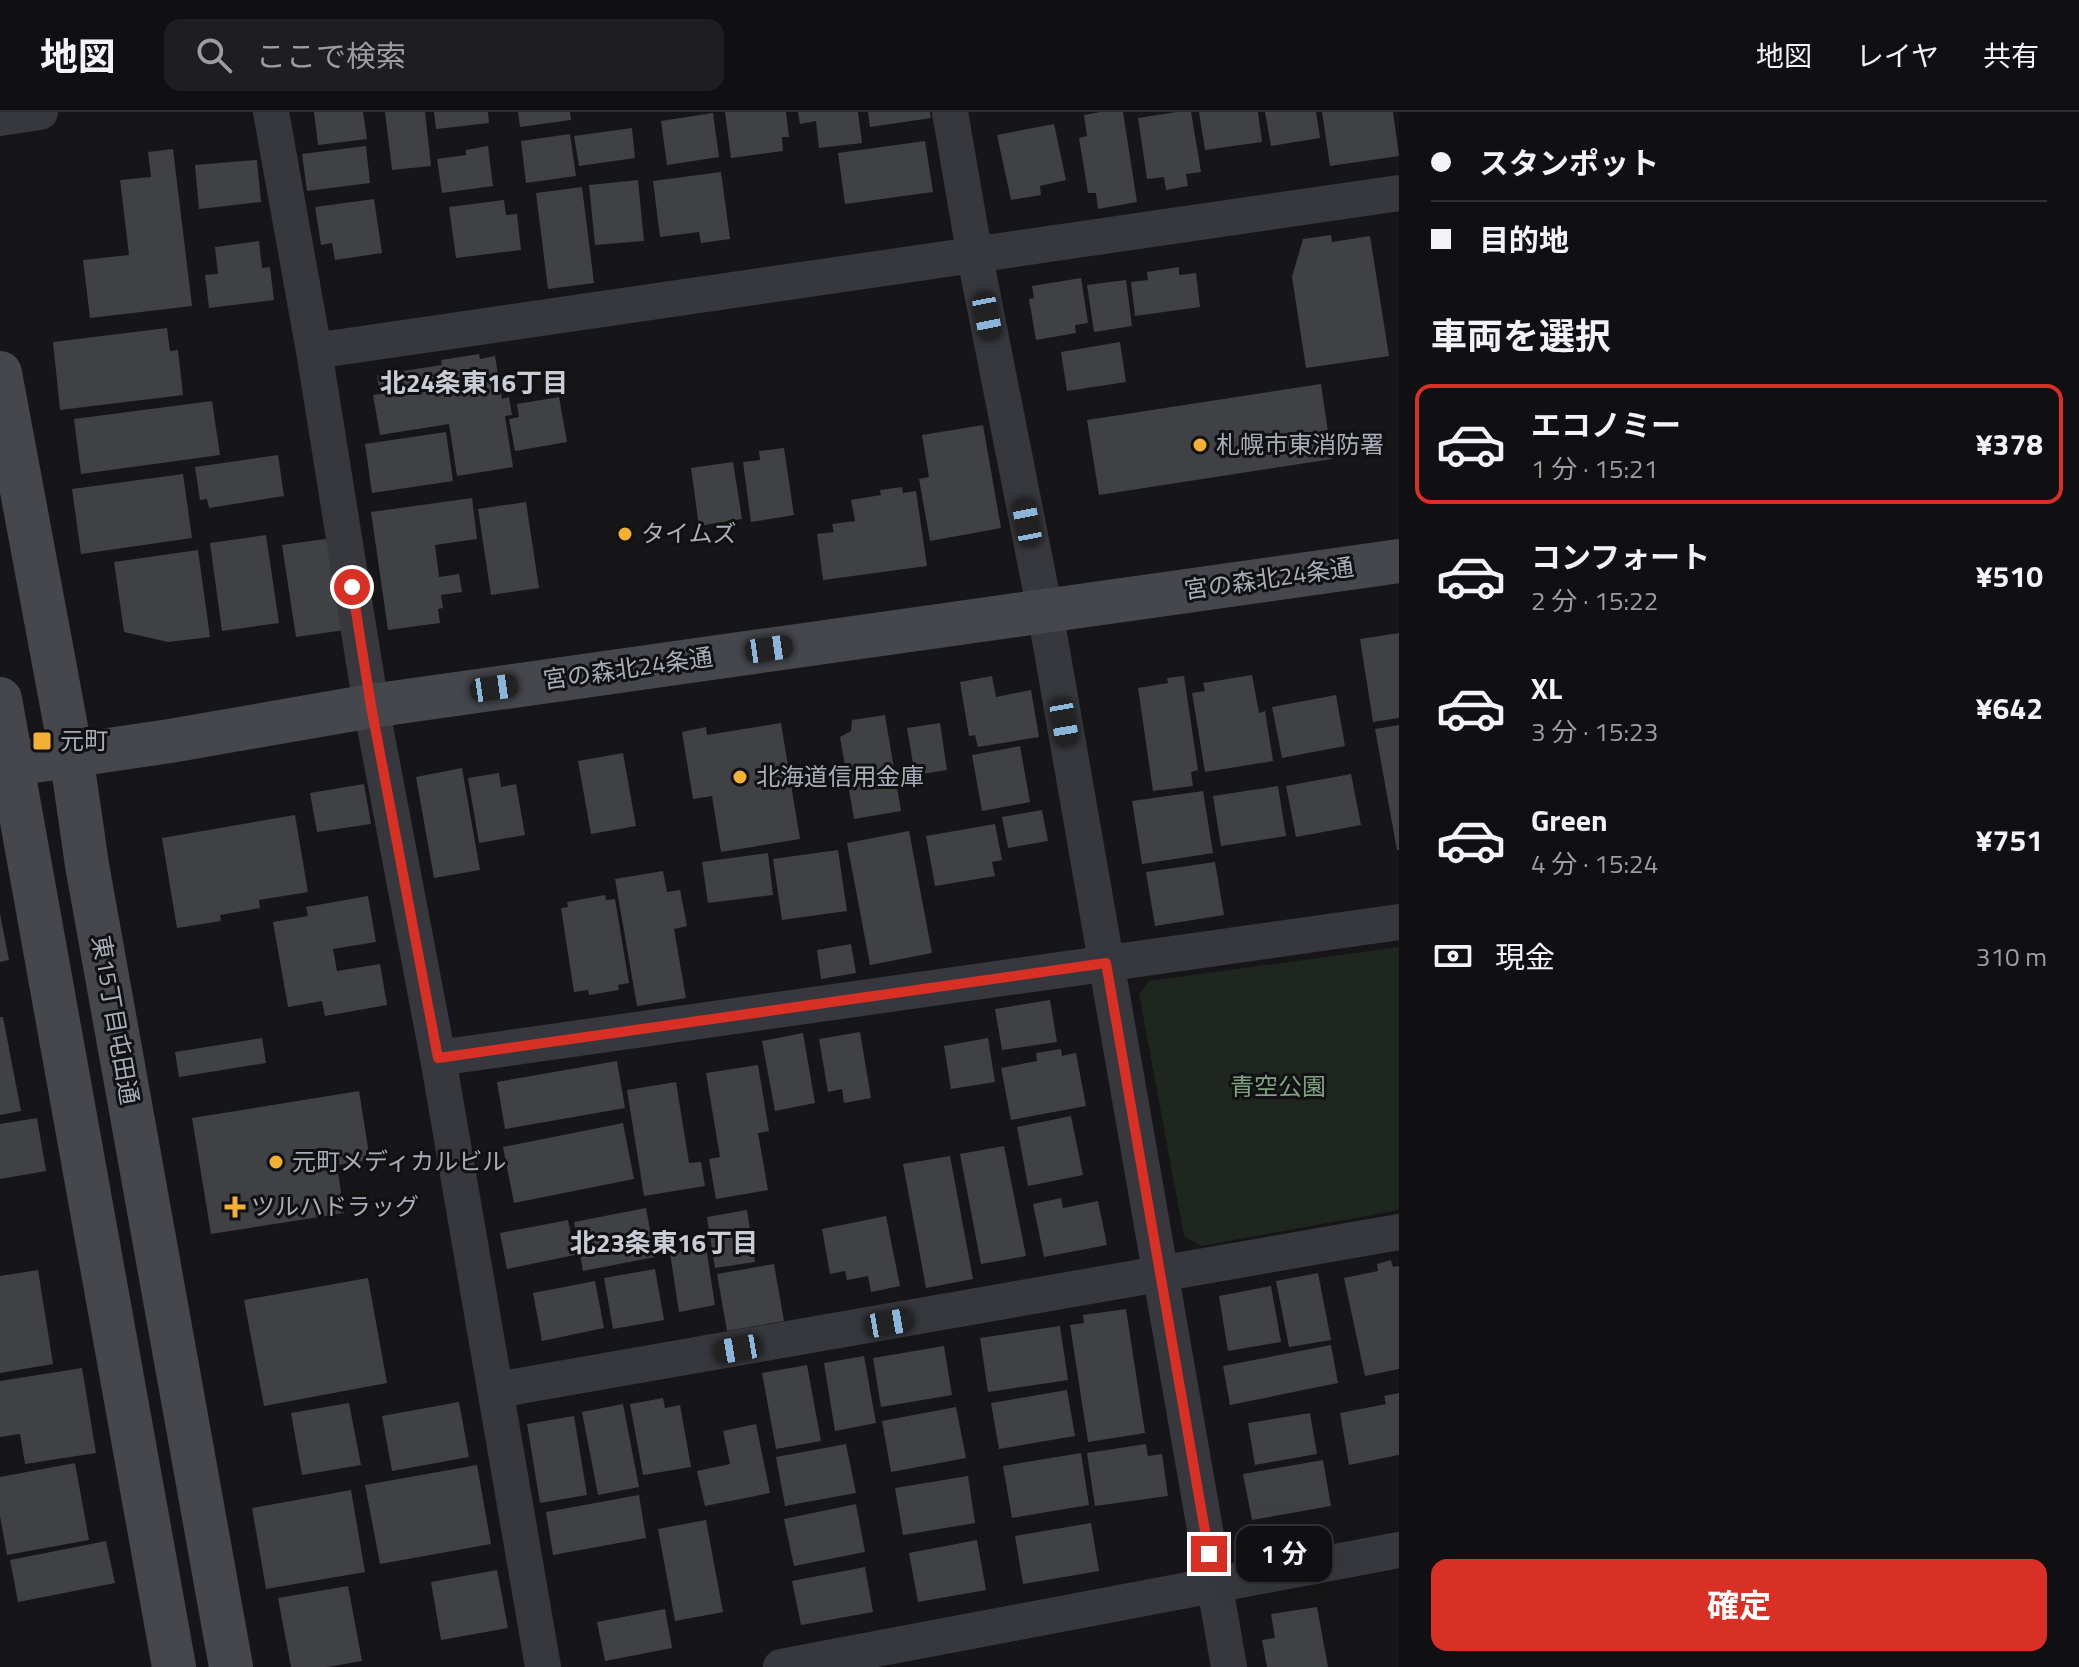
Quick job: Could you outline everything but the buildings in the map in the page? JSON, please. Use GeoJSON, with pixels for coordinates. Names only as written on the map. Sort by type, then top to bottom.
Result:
{"type":"FeatureCollection","features":[{"type":"Feature","properties":{"kind":"street"},"geometry":{"type":"LineString","coordinates":[[0,118],[40,112]]}},
{"type":"Feature","properties":{"kind":"street"},"geometry":{"type":"LineString","coordinates":[[271,112],[314,351],[371,706],[438,1058],[543,1667]]}},
{"type":"Feature","properties":{"kind":"street"},"geometry":{"type":"LineString","coordinates":[[950,112],[975,257],[1045,611],[1229,1667]]}},
{"type":"Feature","properties":{"kind":"street"},"geometry":{"type":"LineString","coordinates":[[314,351],[1399,193]]}},
{"type":"Feature","properties":{"kind":"street","name":"東15丁目屯田通"},"geometry":{"type":"LineString","coordinates":[[0,373],[71,754],[87,865],[231,1667]]}},
{"type":"Feature","properties":{"kind":"street","name":"宮の森北24条通"},"geometry":{"type":"LineString","coordinates":[[6,765],[170,741],[371,706],[1399,561]]}},
{"type":"Feature","properties":{"kind":"street"},"geometry":{"type":"LineString","coordinates":[[0,699],[6,765],[174,1667]]}},
{"type":"Feature","properties":{"kind":"street"},"geometry":{"type":"LineString","coordinates":[[438,1058],[1399,922]]}},
{"type":"Feature","properties":{"kind":"street"},"geometry":{"type":"LineString","coordinates":[[496,1390],[1399,1232]]}},
{"type":"Feature","properties":{"kind":"street"},"geometry":{"type":"LineString","coordinates":[[781,1667],[1399,1550]]}},
{"type":"Feature","properties":{"kind":"green space","name":"青空公園"},"geometry":{"type":"Polygon","coordinates":[[[1399,947],[1399,1210],[1201,1246],[1184,1236],[1139,994],[1149,981],[1399,947]]]}},
{"type":"Feature","properties":{"kind":"place","name":"札幌市東消防署"},"geometry":{"type":"Point","coordinates":[1200,445]}},
{"type":"Feature","properties":{"kind":"place","name":"タイムズ"},"geometry":{"type":"Point","coordinates":[625,534]}},
{"type":"Feature","properties":{"kind":"place","name":"元町"},"geometry":{"type":"Point","coordinates":[42,741]}},
{"type":"Feature","properties":{"kind":"place","name":"北海道信用金庫"},"geometry":{"type":"Point","coordinates":[740,777]}},
{"type":"Feature","properties":{"kind":"place","name":"元町メディカルビル"},"geometry":{"type":"Point","coordinates":[276,1162]}},
{"type":"Feature","properties":{"kind":"place","name":"ツルハドラッグ"},"geometry":{"type":"Point","coordinates":[235,1207]}},
{"type":"Feature","properties":{"kind":"district","name":"北24条東16丁目"},"geometry":{"type":"Point","coordinates":[474,383]}},
{"type":"Feature","properties":{"kind":"district","name":"北23条東16丁目"},"geometry":{"type":"Point","coordinates":[664,1243]}},
{"type":"Feature","properties":{"kind":"route"},"geometry":{"type":"LineString","coordinates":[[352,587],[371,706],[438,1058],[1106,963],[1209,1554]]}}]}
